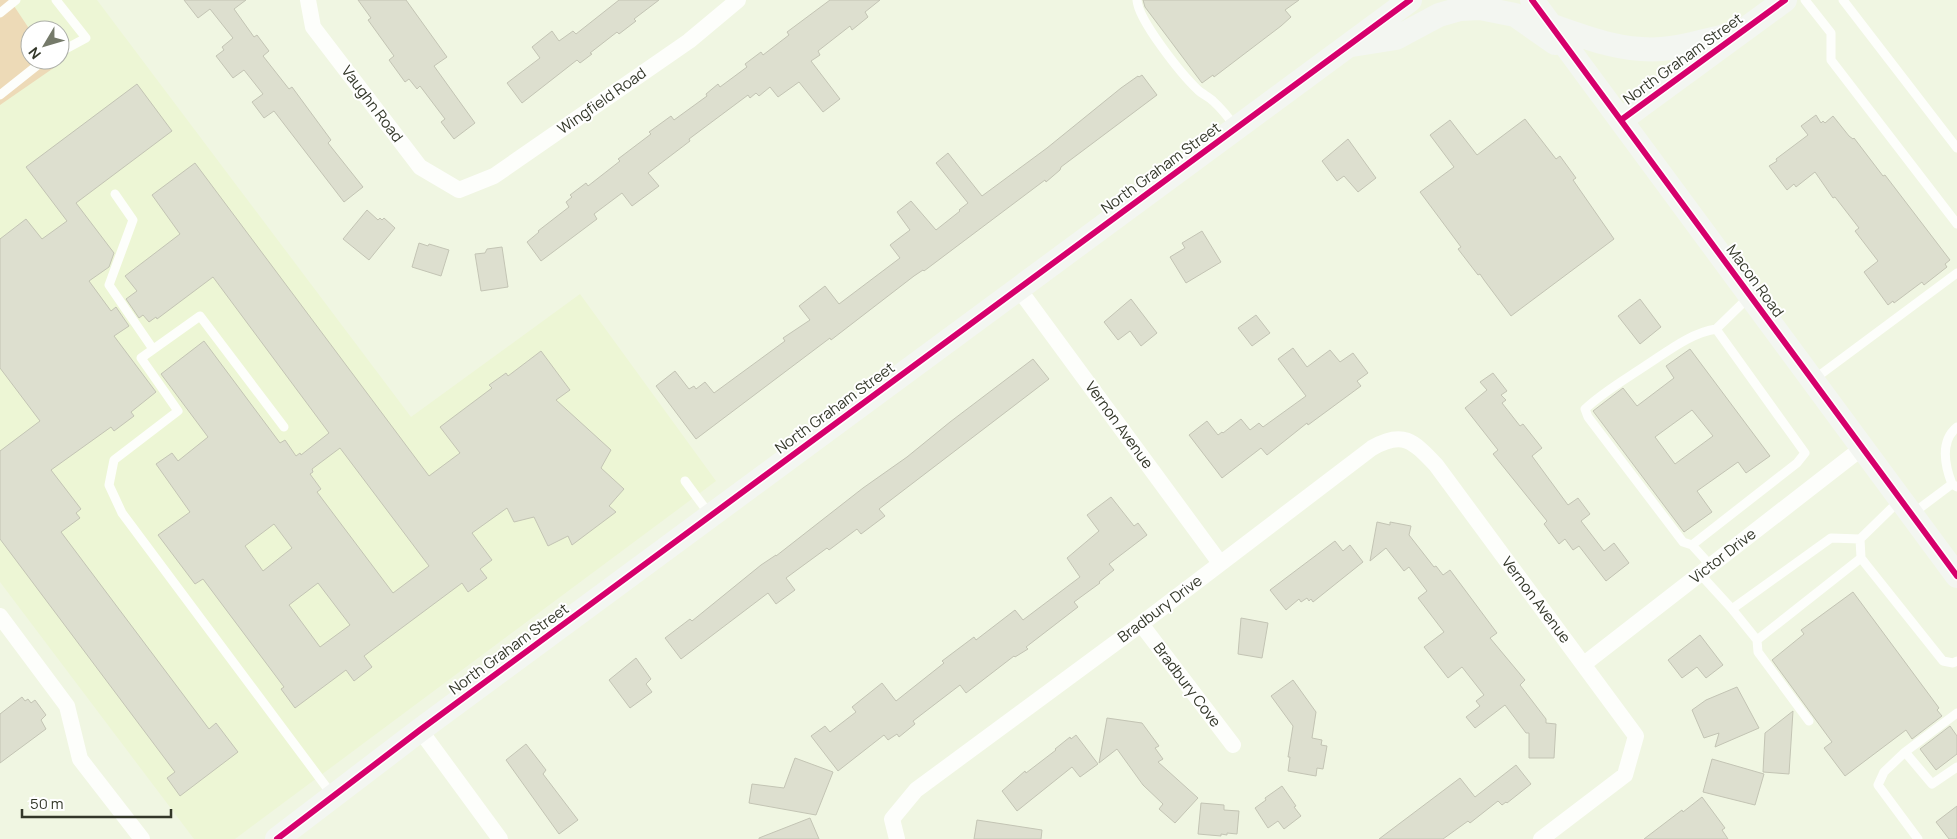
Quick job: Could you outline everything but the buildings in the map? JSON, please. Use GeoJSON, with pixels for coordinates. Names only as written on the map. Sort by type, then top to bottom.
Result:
{"type":"FeatureCollection","features":[{"type":"Feature","properties":{"kind":"main road","name":"North Graham Street"},"geometry":{"type":"LineString","coordinates":[[277,839],[420,730],[1410,0]]}},
{"type":"Feature","properties":{"kind":"main road","name":"Macon Road"},"geometry":{"type":"LineString","coordinates":[[1532,0],[1957,576]]}},
{"type":"Feature","properties":{"kind":"main road","name":"North Graham Street"},"geometry":{"type":"LineString","coordinates":[[1621,120],[1784,0]]}},
{"type":"Feature","properties":{"kind":"main road"},"geometry":{"type":"LineString","coordinates":[[1348,45],[1396,38],[1439,15],[1460,8],[1480,8],[1515,15],[1572,54]]}},
{"type":"Feature","properties":{"kind":"main road"},"geometry":{"type":"LineString","coordinates":[[1550,25],[1598,42],[1629,48],[1662,49],[1740,33]]}},
{"type":"Feature","properties":{"kind":"street","name":"Vaughn Road"},"geometry":{"type":"LineString","coordinates":[[308,0],[313,27],[420,167],[459,190]]}},
{"type":"Feature","properties":{"kind":"street","name":"Wingfield Road"},"geometry":{"type":"LineString","coordinates":[[459,190],[494,176],[688,41],[738,0]]}},
{"type":"Feature","properties":{"kind":"street","name":"Vernon Avenue"},"geometry":{"type":"LineString","coordinates":[[1018,288],[1220,563]]}},
{"type":"Feature","properties":{"kind":"street","name":"Bradbury Drive"},"geometry":{"type":"LineString","coordinates":[[897,839],[892,819],[916,790],[1141,624],[1372,448],[1386,440],[1403,438],[1420,448],[1436,465]]}},
{"type":"Feature","properties":{"kind":"street","name":"Victor Drive"},"geometry":{"type":"LineString","coordinates":[[1584,664],[1862,448]]}},
{"type":"Feature","properties":{"kind":"street","name":"Vernon Avenue"},"geometry":{"type":"LineString","coordinates":[[1436,465],[1636,736],[1625,775],[1542,839]]}},
{"type":"Feature","properties":{"kind":"street"},"geometry":{"type":"LineString","coordinates":[[0,616],[67,706],[80,759],[142,839]]}},
{"type":"Feature","properties":{"kind":"street","name":"Bradbury Cove"},"geometry":{"type":"LineString","coordinates":[[1141,624],[1234,745]]}},
{"type":"Feature","properties":{"kind":"street"},"geometry":{"type":"LineString","coordinates":[[420,730],[500,839]]}},
{"type":"Feature","properties":{"kind":"lane"},"geometry":{"type":"LineString","coordinates":[[0,13],[16,0]]}},
{"type":"Feature","properties":{"kind":"lane"},"geometry":{"type":"LineString","coordinates":[[56,0],[86,38],[70,47]]}},
{"type":"Feature","properties":{"kind":"lane"},"geometry":{"type":"LineString","coordinates":[[1137,0],[1141,16],[1198,91],[1212,100],[1236,128]]}},
{"type":"Feature","properties":{"kind":"lane"},"geometry":{"type":"LineString","coordinates":[[1806,0],[1831,33],[1831,60],[1957,224]]}},
{"type":"Feature","properties":{"kind":"lane"},"geometry":{"type":"LineString","coordinates":[[1843,0],[1957,148]]}},
{"type":"Feature","properties":{"kind":"lane"},"geometry":{"type":"LineString","coordinates":[[0,95],[31,70]]}},
{"type":"Feature","properties":{"kind":"lane"},"geometry":{"type":"LineString","coordinates":[[115,194],[133,220],[109,285],[153,349]]}},
{"type":"Feature","properties":{"kind":"lane"},"geometry":{"type":"LineString","coordinates":[[1812,380],[1957,274]]}},
{"type":"Feature","properties":{"kind":"lane"},"geometry":{"type":"LineString","coordinates":[[1750,296],[1716,329],[1703,331],[1681,343],[1623,380],[1585,409],[1588,417],[1678,536],[1683,542],[1692,545],[1705,570],[1732,609],[1757,640],[1758,652],[1809,721]]}},
{"type":"Feature","properties":{"kind":"lane"},"geometry":{"type":"LineString","coordinates":[[284,427],[200,316],[141,358],[178,411],[114,460],[109,485],[122,513],[333,797]]}},
{"type":"Feature","properties":{"kind":"lane"},"geometry":{"type":"LineString","coordinates":[[1692,545],[1797,463],[1805,453],[1716,329]]}},
{"type":"Feature","properties":{"kind":"lane"},"geometry":{"type":"LineString","coordinates":[[1732,609],[1831,538],[1860,539],[1906,507],[1954,486],[1946,469],[1945,448],[1952,431],[1957,427]]}},
{"type":"Feature","properties":{"kind":"lane"},"geometry":{"type":"LineString","coordinates":[[685,481],[711,515]]}},
{"type":"Feature","properties":{"kind":"lane"},"geometry":{"type":"LineString","coordinates":[[1860,539],[1862,558],[1943,661],[1953,663],[1957,661]]}},
{"type":"Feature","properties":{"kind":"lane"},"geometry":{"type":"LineString","coordinates":[[1757,640],[1862,558]]}},
{"type":"Feature","properties":{"kind":"lane"},"geometry":{"type":"LineString","coordinates":[[1918,839],[1878,785],[1884,772],[1905,752],[1957,713]]}},
{"type":"Feature","properties":{"kind":"lane"},"geometry":{"type":"LineString","coordinates":[[1905,752],[1932,784],[1957,767]]}},
{"type":"Feature","properties":{"kind":"shaded area"},"geometry":{"type":"Polygon","coordinates":[[[0,0],[97,0],[411,417],[580,294],[716,481],[235,839],[194,839],[0,582],[0,0]]]}},
{"type":"Feature","properties":{"kind":"shaded area"},"geometry":{"type":"Polygon","coordinates":[[[0,0],[10,0],[23,20],[20,20],[20,70],[51,70],[0,105],[0,0]]]}},
{"type":"Feature","properties":{"kind":"cycle path"},"geometry":{"type":"LineString","coordinates":[[277,839],[420,730],[1410,0]]}},
{"type":"Feature","properties":{"kind":"cycle path"},"geometry":{"type":"LineString","coordinates":[[1532,0],[1957,576]]}},
{"type":"Feature","properties":{"kind":"cycle path"},"geometry":{"type":"LineString","coordinates":[[1621,120],[1785,0]]}}]}
